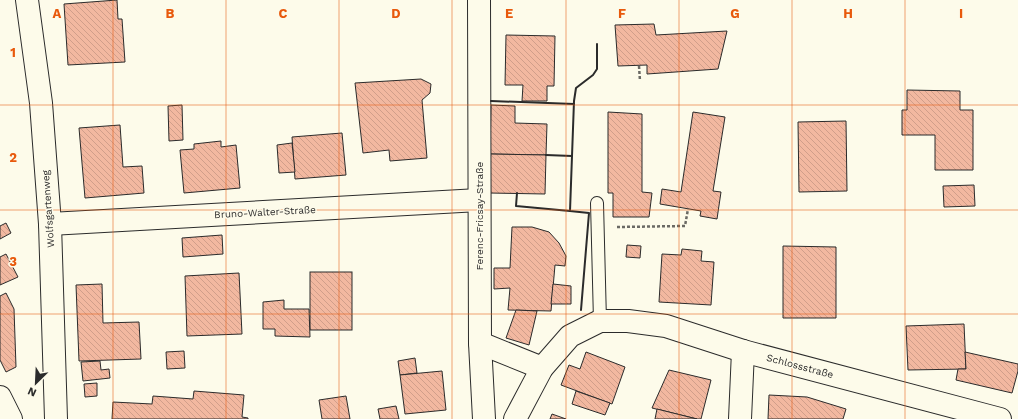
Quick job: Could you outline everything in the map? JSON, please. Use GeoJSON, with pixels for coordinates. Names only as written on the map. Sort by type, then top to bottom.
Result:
{"type":"FeatureCollection","features":[{"type":"Feature","properties":{"kind":"street","name":"Wolfsgartenweg"},"geometry":{"type":"LineString","coordinates":[[27,0],[41,103],[50,224],[56,419]]}},
{"type":"Feature","properties":{"kind":"street","name":"Ferenc-Fricsay-Straße"},"geometry":{"type":"LineString","coordinates":[[479,6],[480,343],[484,419]]}},
{"type":"Feature","properties":{"kind":"street","name":"Bruno-Walter-Straße"},"geometry":{"type":"LineString","coordinates":[[50,224],[479,200]]}},
{"type":"Feature","properties":{"kind":"street","name":"Schlossstraße"},"geometry":{"type":"LineString","coordinates":[[515,419],[542,368],[570,336],[600,322],[628,321],[666,326],[743,351],[1000,419]]}},
{"type":"Feature","properties":{"kind":"street"},"geometry":{"type":"LineString","coordinates":[[480,343],[542,368]]}},
{"type":"Feature","properties":{"kind":"street"},"geometry":{"type":"LineString","coordinates":[[740,419],[743,351]]}},
{"type":"Feature","properties":{"kind":"street"},"geometry":{"type":"LineString","coordinates":[[0,397],[11,419]]}},
{"type":"Feature","properties":{"kind":"lane"},"geometry":{"type":"LineString","coordinates":[[597,203],[600,322]]}},
{"type":"Feature","properties":{"kind":"path"},"geometry":{"type":"LineString","coordinates":[[639,66],[640,81]]}},
{"type":"Feature","properties":{"kind":"path"},"geometry":{"type":"LineString","coordinates":[[598,228],[685,226],[688,209]]}},
{"type":"Feature","properties":{"kind":"building"},"geometry":{"type":"Polygon","coordinates":[[[117,0],[118,19],[122,19],[125,62],[68,65],[64,4],[117,0]]]}},
{"type":"Feature","properties":{"kind":"building"},"geometry":{"type":"Polygon","coordinates":[[[654,24],[656,35],[727,31],[718,69],[647,74],[647,65],[618,66],[615,25],[654,24]]]}},
{"type":"Feature","properties":{"kind":"building"},"geometry":{"type":"Polygon","coordinates":[[[506,35],[555,36],[554,86],[547,86],[547,101],[522,101],[523,85],[505,85],[506,35]]]}},
{"type":"Feature","properties":{"kind":"building"},"geometry":{"type":"Polygon","coordinates":[[[421,79],[431,84],[430,93],[422,100],[427,158],[390,161],[389,150],[363,153],[355,83],[421,79]]]}},
{"type":"Feature","properties":{"kind":"building"},"geometry":{"type":"Polygon","coordinates":[[[907,90],[960,91],[960,110],[973,110],[973,170],[935,170],[935,135],[902,135],[902,110],[907,110],[907,90]]]}},
{"type":"Feature","properties":{"kind":"building"},"geometry":{"type":"Polygon","coordinates":[[[182,105],[183,140],[169,141],[168,106],[182,105]]]}},
{"type":"Feature","properties":{"kind":"building"},"geometry":{"type":"Polygon","coordinates":[[[491,105],[515,106],[515,123],[547,124],[546,155],[490,154],[491,105]]]}},
{"type":"Feature","properties":{"kind":"building"},"geometry":{"type":"Polygon","coordinates":[[[608,112],[642,114],[642,192],[652,193],[649,217],[613,217],[613,193],[608,193],[608,112]]]}},
{"type":"Feature","properties":{"kind":"building"},"geometry":{"type":"Polygon","coordinates":[[[693,112],[725,117],[713,191],[721,192],[717,219],[700,216],[701,211],[660,204],[662,189],[681,192],[693,112]]]}},
{"type":"Feature","properties":{"kind":"building"},"geometry":{"type":"Polygon","coordinates":[[[846,121],[847,191],[799,192],[798,122],[846,121]]]}},
{"type":"Feature","properties":{"kind":"building"},"geometry":{"type":"Polygon","coordinates":[[[120,125],[123,167],[142,166],[144,193],[85,198],[79,128],[120,125]]]}},
{"type":"Feature","properties":{"kind":"building"},"geometry":{"type":"Polygon","coordinates":[[[342,133],[346,175],[295,179],[292,137],[342,133]]]}},
{"type":"Feature","properties":{"kind":"building"},"geometry":{"type":"Polygon","coordinates":[[[221,141],[221,147],[236,145],[240,188],[184,193],[180,150],[194,149],[194,144],[221,141]]]}},
{"type":"Feature","properties":{"kind":"building"},"geometry":{"type":"Polygon","coordinates":[[[292,143],[295,172],[279,173],[277,145],[292,143]]]}},
{"type":"Feature","properties":{"kind":"building"},"geometry":{"type":"Polygon","coordinates":[[[490,154],[546,155],[545,194],[489,193],[490,154]]]}},
{"type":"Feature","properties":{"kind":"building"},"geometry":{"type":"Polygon","coordinates":[[[974,185],[975,206],[944,207],[943,186],[974,185]]]}},
{"type":"Feature","properties":{"kind":"building"},"geometry":{"type":"Polygon","coordinates":[[[6,223],[11,233],[0,239],[0,226],[6,223]]]}},
{"type":"Feature","properties":{"kind":"building"},"geometry":{"type":"Polygon","coordinates":[[[512,227],[532,227],[549,232],[559,243],[566,256],[565,266],[555,265],[551,311],[508,310],[510,288],[494,289],[494,268],[510,268],[512,227]]]}},
{"type":"Feature","properties":{"kind":"building"},"geometry":{"type":"Polygon","coordinates":[[[222,235],[223,254],[183,257],[182,238],[222,235]]]}},
{"type":"Feature","properties":{"kind":"building"},"geometry":{"type":"Polygon","coordinates":[[[627,245],[641,246],[640,258],[626,257],[627,245]]]}},
{"type":"Feature","properties":{"kind":"building"},"geometry":{"type":"Polygon","coordinates":[[[783,246],[836,247],[836,318],[783,318],[783,246]]]}},
{"type":"Feature","properties":{"kind":"building"},"geometry":{"type":"Polygon","coordinates":[[[682,249],[702,251],[701,261],[714,262],[711,305],[659,302],[662,254],[681,255],[682,249]]]}},
{"type":"Feature","properties":{"kind":"building"},"geometry":{"type":"Polygon","coordinates":[[[6,254],[18,277],[0,285],[0,257],[6,254]]]}},
{"type":"Feature","properties":{"kind":"building"},"geometry":{"type":"Polygon","coordinates":[[[310,272],[352,272],[352,330],[310,330],[310,272]]]}},
{"type":"Feature","properties":{"kind":"building"},"geometry":{"type":"Polygon","coordinates":[[[239,273],[242,334],[187,336],[185,276],[239,273]]]}},
{"type":"Feature","properties":{"kind":"building"},"geometry":{"type":"Polygon","coordinates":[[[102,284],[103,323],[139,322],[141,359],[79,361],[76,285],[102,284]]]}},
{"type":"Feature","properties":{"kind":"building"},"geometry":{"type":"Polygon","coordinates":[[[553,284],[571,286],[571,304],[551,304],[553,284]]]}},
{"type":"Feature","properties":{"kind":"building"},"geometry":{"type":"Polygon","coordinates":[[[6,293],[14,309],[16,367],[6,372],[0,360],[0,296],[6,293]]]}},
{"type":"Feature","properties":{"kind":"building"},"geometry":{"type":"Polygon","coordinates":[[[284,300],[284,309],[309,309],[310,337],[275,336],[275,329],[263,329],[263,302],[284,300]]]}},
{"type":"Feature","properties":{"kind":"building"},"geometry":{"type":"Polygon","coordinates":[[[516,310],[537,311],[529,345],[506,338],[516,310]]]}},
{"type":"Feature","properties":{"kind":"building"},"geometry":{"type":"Polygon","coordinates":[[[964,324],[966,369],[908,370],[906,326],[964,324]]]}},
{"type":"Feature","properties":{"kind":"building"},"geometry":{"type":"Polygon","coordinates":[[[184,351],[185,368],[167,369],[166,352],[184,351]]]}},
{"type":"Feature","properties":{"kind":"building"},"geometry":{"type":"Polygon","coordinates":[[[586,352],[625,367],[612,404],[561,385],[569,365],[580,369],[586,352]]]}},
{"type":"Feature","properties":{"kind":"building"},"geometry":{"type":"Polygon","coordinates":[[[965,352],[1018,364],[1018,371],[1012,393],[956,380],[958,369],[966,369],[965,352]]]}},
{"type":"Feature","properties":{"kind":"building"},"geometry":{"type":"Polygon","coordinates":[[[415,358],[417,373],[400,375],[398,361],[415,358]]]}},
{"type":"Feature","properties":{"kind":"building"},"geometry":{"type":"Polygon","coordinates":[[[100,361],[101,370],[109,369],[110,378],[83,381],[81,362],[100,361]]]}},
{"type":"Feature","properties":{"kind":"building"},"geometry":{"type":"Polygon","coordinates":[[[669,370],[711,380],[701,419],[652,408],[669,370]]]}},
{"type":"Feature","properties":{"kind":"building"},"geometry":{"type":"Polygon","coordinates":[[[442,371],[446,410],[405,414],[400,375],[442,371]]]}},
{"type":"Feature","properties":{"kind":"building"},"geometry":{"type":"Polygon","coordinates":[[[97,383],[97,396],[85,397],[84,384],[97,383]]]}},
{"type":"Feature","properties":{"kind":"building"},"geometry":{"type":"Polygon","coordinates":[[[194,391],[244,395],[242,417],[248,419],[112,419],[113,402],[152,404],[153,396],[193,399],[194,391]]]}},
{"type":"Feature","properties":{"kind":"building"},"geometry":{"type":"Polygon","coordinates":[[[576,391],[610,403],[605,415],[572,404],[576,391]]]}},
{"type":"Feature","properties":{"kind":"building"},"geometry":{"type":"Polygon","coordinates":[[[769,395],[807,397],[846,409],[843,419],[768,419],[769,395]]]}},
{"type":"Feature","properties":{"kind":"building"},"geometry":{"type":"Polygon","coordinates":[[[346,396],[350,419],[322,419],[319,400],[346,396]]]}},
{"type":"Feature","properties":{"kind":"building"},"geometry":{"type":"Polygon","coordinates":[[[396,406],[399,419],[380,419],[378,409],[396,406]]]}},
{"type":"Feature","properties":{"kind":"building"},"geometry":{"type":"Polygon","coordinates":[[[657,409],[697,419],[655,419],[657,409]]]}},
{"type":"Feature","properties":{"kind":"building"},"geometry":{"type":"Polygon","coordinates":[[[552,414],[566,419],[550,419],[552,414]]]}},
{"type":"Feature","properties":{"kind":"wall"},"geometry":{"type":"LineString","coordinates":[[581,310],[589,213],[570,211],[574,101],[576,88],[593,75],[597,69],[597,44]]}},
{"type":"Feature","properties":{"kind":"wall"},"geometry":{"type":"LineString","coordinates":[[491,101],[574,104]]}},
{"type":"Feature","properties":{"kind":"wall"},"geometry":{"type":"LineString","coordinates":[[546,155],[572,156]]}},
{"type":"Feature","properties":{"kind":"wall"},"geometry":{"type":"LineString","coordinates":[[517,193],[516,206],[570,211]]}}]}
